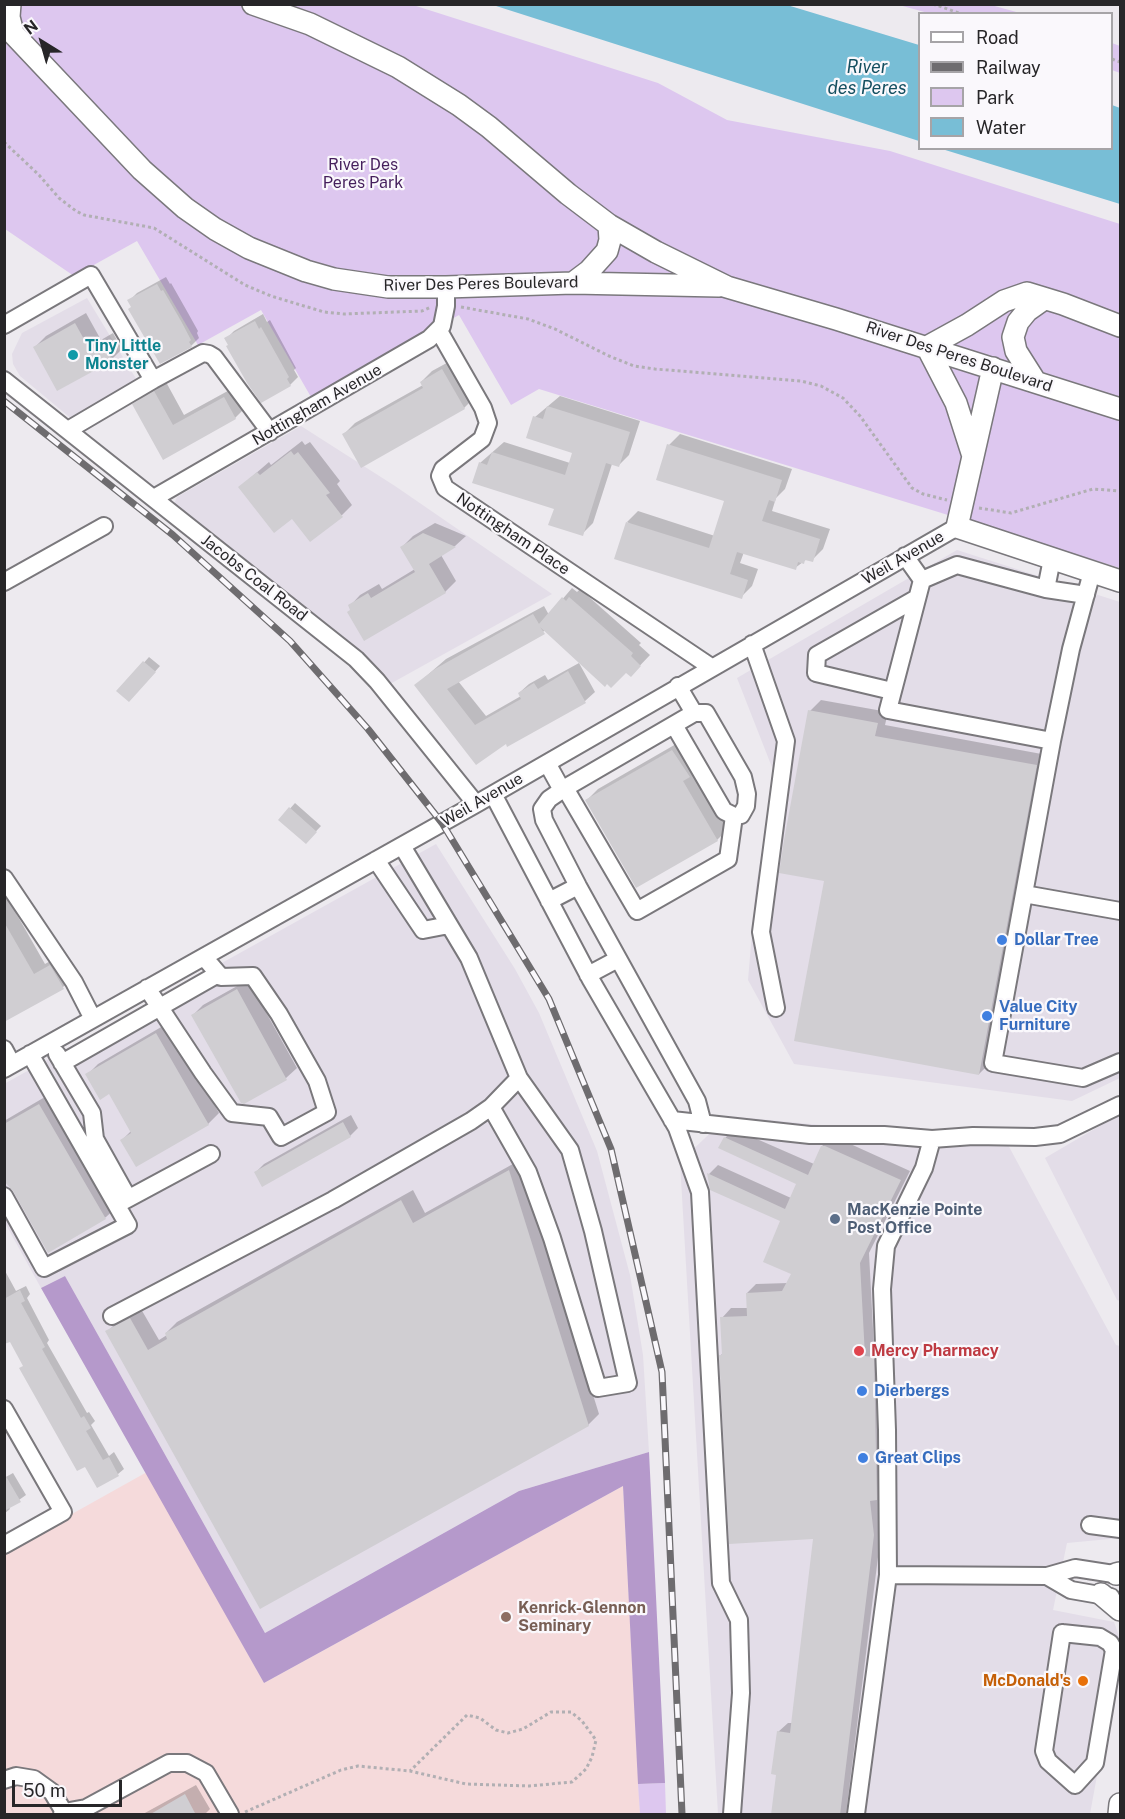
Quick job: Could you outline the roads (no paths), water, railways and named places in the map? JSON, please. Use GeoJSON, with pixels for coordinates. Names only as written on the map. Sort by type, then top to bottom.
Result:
{"type":"FeatureCollection","features":[{"type":"Feature","properties":{"kind":"main road"},"geometry":{"type":"LineString","coordinates":[[9,28],[10,4]]}},
{"type":"Feature","properties":{"kind":"main road","name":"River Des Peres Boulevard"},"geometry":{"type":"LineString","coordinates":[[253,4],[310,24],[398,67],[427,84],[489,127],[568,194],[609,225],[656,252],[728,287],[927,347],[1120,409]]}},
{"type":"Feature","properties":{"kind":"main road","name":"River Des Peres Boulevard"},"geometry":{"type":"LineString","coordinates":[[9,28],[142,170],[185,208],[215,229],[249,248],[280,261],[334,279],[388,287],[573,283],[651,283],[728,287]]}},
{"type":"Feature","properties":{"kind":"main road"},"geometry":{"type":"LineString","coordinates":[[573,283],[589,271],[607,251],[610,240],[609,225]]}},
{"type":"Feature","properties":{"kind":"main road"},"geometry":{"type":"LineString","coordinates":[[974,457],[956,403],[927,347],[1016,296],[1027,293],[1120,326]]}},
{"type":"Feature","properties":{"kind":"main road"},"geometry":{"type":"LineString","coordinates":[[1035,381],[1016,351],[1013,337],[1018,322],[1027,311],[1044,299]]}},
{"type":"Feature","properties":{"kind":"main road","name":"Weil Avenue"},"geometry":{"type":"LineString","coordinates":[[993,368],[957,527],[1120,581]]}},
{"type":"Feature","properties":{"kind":"main road"},"geometry":{"type":"LineString","coordinates":[[1111,1597],[1120,1610]]}},
{"type":"Feature","properties":{"kind":"main road"},"geometry":{"type":"LineString","coordinates":[[1119,1815],[1120,1804]]}},
{"type":"Feature","properties":{"kind":"street"},"geometry":{"type":"LineString","coordinates":[[4,325],[92,275],[153,380]]}},
{"type":"Feature","properties":{"kind":"street"},"geometry":{"type":"LineString","coordinates":[[439,331],[447,306],[446,287]]}},
{"type":"Feature","properties":{"kind":"street","name":"Nottingham Avenue"},"geometry":{"type":"LineString","coordinates":[[154,498],[420,345],[439,331]]}},
{"type":"Feature","properties":{"kind":"street","name":"Nottingham Place"},"geometry":{"type":"LineString","coordinates":[[439,331],[483,408],[488,423],[482,439],[442,469],[440,476],[445,488],[711,667]]}},
{"type":"Feature","properties":{"kind":"street"},"geometry":{"type":"LineString","coordinates":[[68,430],[203,353],[214,357],[270,432]]}},
{"type":"Feature","properties":{"kind":"street","name":"Jacobs Coal Road"},"geometry":{"type":"LineString","coordinates":[[4,380],[356,659],[377,681],[476,804]]}},
{"type":"Feature","properties":{"kind":"street"},"geometry":{"type":"LineString","coordinates":[[4,582],[104,526]]}},
{"type":"Feature","properties":{"kind":"street","name":"Weil Avenue"},"geometry":{"type":"LineString","coordinates":[[8,1066],[476,804],[957,527]]}},
{"type":"Feature","properties":{"kind":"street"},"geometry":{"type":"LineString","coordinates":[[905,556],[922,580]]}},
{"type":"Feature","properties":{"kind":"street"},"geometry":{"type":"LineString","coordinates":[[1046,589],[1052,559]]}},
{"type":"Feature","properties":{"kind":"street"},"geometry":{"type":"LineString","coordinates":[[922,580],[957,565],[1046,589],[1086,595]]}},
{"type":"Feature","properties":{"kind":"street"},"geometry":{"type":"LineString","coordinates":[[1092,572],[1071,649],[1052,741],[993,1063],[1083,1078],[1120,1062]]}},
{"type":"Feature","properties":{"kind":"street"},"geometry":{"type":"LineString","coordinates":[[922,580],[888,710],[1052,741]]}},
{"type":"Feature","properties":{"kind":"street"},"geometry":{"type":"LineString","coordinates":[[892,691],[816,673],[818,655],[917,598]]}},
{"type":"Feature","properties":{"kind":"street"},"geometry":{"type":"LineString","coordinates":[[752,644],[786,741],[761,932],[776,1008]]}},
{"type":"Feature","properties":{"kind":"street"},"geometry":{"type":"LineString","coordinates":[[678,686],[694,713]]}},
{"type":"Feature","properties":{"kind":"street"},"geometry":{"type":"LineString","coordinates":[[674,725],[724,811],[734,816],[741,815],[746,806],[747,794],[744,777],[706,713],[694,713],[564,789],[549,799],[542,809],[544,820],[578,886],[698,1101],[703,1124]]}},
{"type":"Feature","properties":{"kind":"street"},"geometry":{"type":"LineString","coordinates":[[547,763],[637,911],[728,859],[734,816]]}},
{"type":"Feature","properties":{"kind":"street"},"geometry":{"type":"LineString","coordinates":[[493,794],[588,975],[677,1128],[700,1192],[721,1583],[739,1620],[741,1693],[732,1815]]}},
{"type":"Feature","properties":{"kind":"street"},"geometry":{"type":"LineString","coordinates":[[402,846],[469,958],[519,1078],[570,1150],[628,1383],[598,1388],[552,1238],[528,1172],[491,1107]]}},
{"type":"Feature","properties":{"kind":"street"},"geometry":{"type":"LineString","coordinates":[[376,860],[423,930],[449,925]]}},
{"type":"Feature","properties":{"kind":"street"},"geometry":{"type":"LineString","coordinates":[[4,878],[74,982],[93,1019]]}},
{"type":"Feature","properties":{"kind":"street"},"geometry":{"type":"LineString","coordinates":[[549,901],[578,886]]}},
{"type":"Feature","properties":{"kind":"street"},"geometry":{"type":"LineString","coordinates":[[1024,894],[1120,911]]}},
{"type":"Feature","properties":{"kind":"street"},"geometry":{"type":"LineString","coordinates":[[147,988],[198,1067],[232,1113],[269,1118],[281,1137],[327,1112],[317,1081],[279,1014],[253,976],[220,977],[204,957]]}},
{"type":"Feature","properties":{"kind":"street"},"geometry":{"type":"LineString","coordinates":[[588,975],[618,959]]}},
{"type":"Feature","properties":{"kind":"street"},"geometry":{"type":"LineString","coordinates":[[62,1063],[218,974]]}},
{"type":"Feature","properties":{"kind":"street"},"geometry":{"type":"LineString","coordinates":[[4,1196],[44,1268],[128,1225],[122,1202],[95,1139],[92,1113],[51,1043]]}},
{"type":"Feature","properties":{"kind":"street"},"geometry":{"type":"LineString","coordinates":[[4,1048],[8,1066]]}},
{"type":"Feature","properties":{"kind":"street"},"geometry":{"type":"LineString","coordinates":[[30,1054],[122,1202]]}},
{"type":"Feature","properties":{"kind":"street"},"geometry":{"type":"LineString","coordinates":[[112,1316],[333,1200],[471,1121],[491,1107],[519,1078]]}},
{"type":"Feature","properties":{"kind":"street"},"geometry":{"type":"LineString","coordinates":[[672,1120],[810,1135],[884,1135],[932,1138],[1035,1137],[1060,1134],[1120,1105]]}},
{"type":"Feature","properties":{"kind":"street"},"geometry":{"type":"LineString","coordinates":[[856,1815],[888,1575],[887,1430],[882,1289],[886,1246],[924,1168],[932,1138]]}},
{"type":"Feature","properties":{"kind":"street"},"geometry":{"type":"LineString","coordinates":[[122,1202],[211,1154]]}},
{"type":"Feature","properties":{"kind":"street"},"geometry":{"type":"LineString","coordinates":[[4,1409],[63,1512],[4,1545]]}},
{"type":"Feature","properties":{"kind":"street"},"geometry":{"type":"LineString","coordinates":[[1090,1525],[1120,1529]]}},
{"type":"Feature","properties":{"kind":"street"},"geometry":{"type":"LineString","coordinates":[[888,1575],[1047,1576],[1075,1568],[1119,1574]]}},
{"type":"Feature","properties":{"kind":"street"},"geometry":{"type":"LineString","coordinates":[[1047,1576],[1071,1590],[1111,1597]]}},
{"type":"Feature","properties":{"kind":"street"},"geometry":{"type":"LineString","coordinates":[[1062,1633],[1100,1637],[1110,1643],[1114,1650],[1095,1763],[1075,1785],[1048,1761],[1044,1751],[1062,1633]]}},
{"type":"Feature","properties":{"kind":"street"},"geometry":{"type":"LineString","coordinates":[[4,1780],[16,1776],[34,1779],[52,1792],[63,1813],[86,1808],[169,1763],[187,1763],[206,1773],[230,1815]]}},
{"type":"Feature","properties":{"kind":"water","name":"River des Peres"},"geometry":{"type":"Polygon","coordinates":[[[493,5],[787,5],[918,45],[918,141],[493,5]]]}},
{"type":"Feature","properties":{"kind":"water"},"geometry":{"type":"Polygon","coordinates":[[[1113,105],[1120,108],[1120,204],[945,150],[1113,150],[1113,105]]]}},
{"type":"Feature","properties":{"kind":"railway"},"geometry":{"type":"LineString","coordinates":[[4,401],[173,535],[290,641],[368,729],[442,823],[549,999],[611,1149],[662,1372],[682,1814]]}},
{"type":"Feature","properties":{"kind":"place","name":"Tiny Little Monster"},"geometry":{"type":"Point","coordinates":[73,355]}},
{"type":"Feature","properties":{"kind":"place","name":"Dollar Tree"},"geometry":{"type":"Point","coordinates":[1002,940]}},
{"type":"Feature","properties":{"kind":"place","name":"Value City Furniture"},"geometry":{"type":"Point","coordinates":[987,1016]}},
{"type":"Feature","properties":{"kind":"place","name":"MacKenzie Pointe Post Office"},"geometry":{"type":"Point","coordinates":[835,1219]}},
{"type":"Feature","properties":{"kind":"place","name":"Mercy Pharmacy"},"geometry":{"type":"Point","coordinates":[859,1351]}},
{"type":"Feature","properties":{"kind":"place","name":"Dierbergs"},"geometry":{"type":"Point","coordinates":[862,1391]}},
{"type":"Feature","properties":{"kind":"place","name":"Great Clips"},"geometry":{"type":"Point","coordinates":[863,1458]}},
{"type":"Feature","properties":{"kind":"place","name":"Kenrick-Glennon Seminary"},"geometry":{"type":"Point","coordinates":[506,1617]}},
{"type":"Feature","properties":{"kind":"place","name":"McDonald's"},"geometry":{"type":"Point","coordinates":[1083,1681]}},
{"type":"Feature","properties":{"kind":"park label","name":"River Des Peres Park"},"geometry":{"type":"Point","coordinates":[363,174]}}]}
